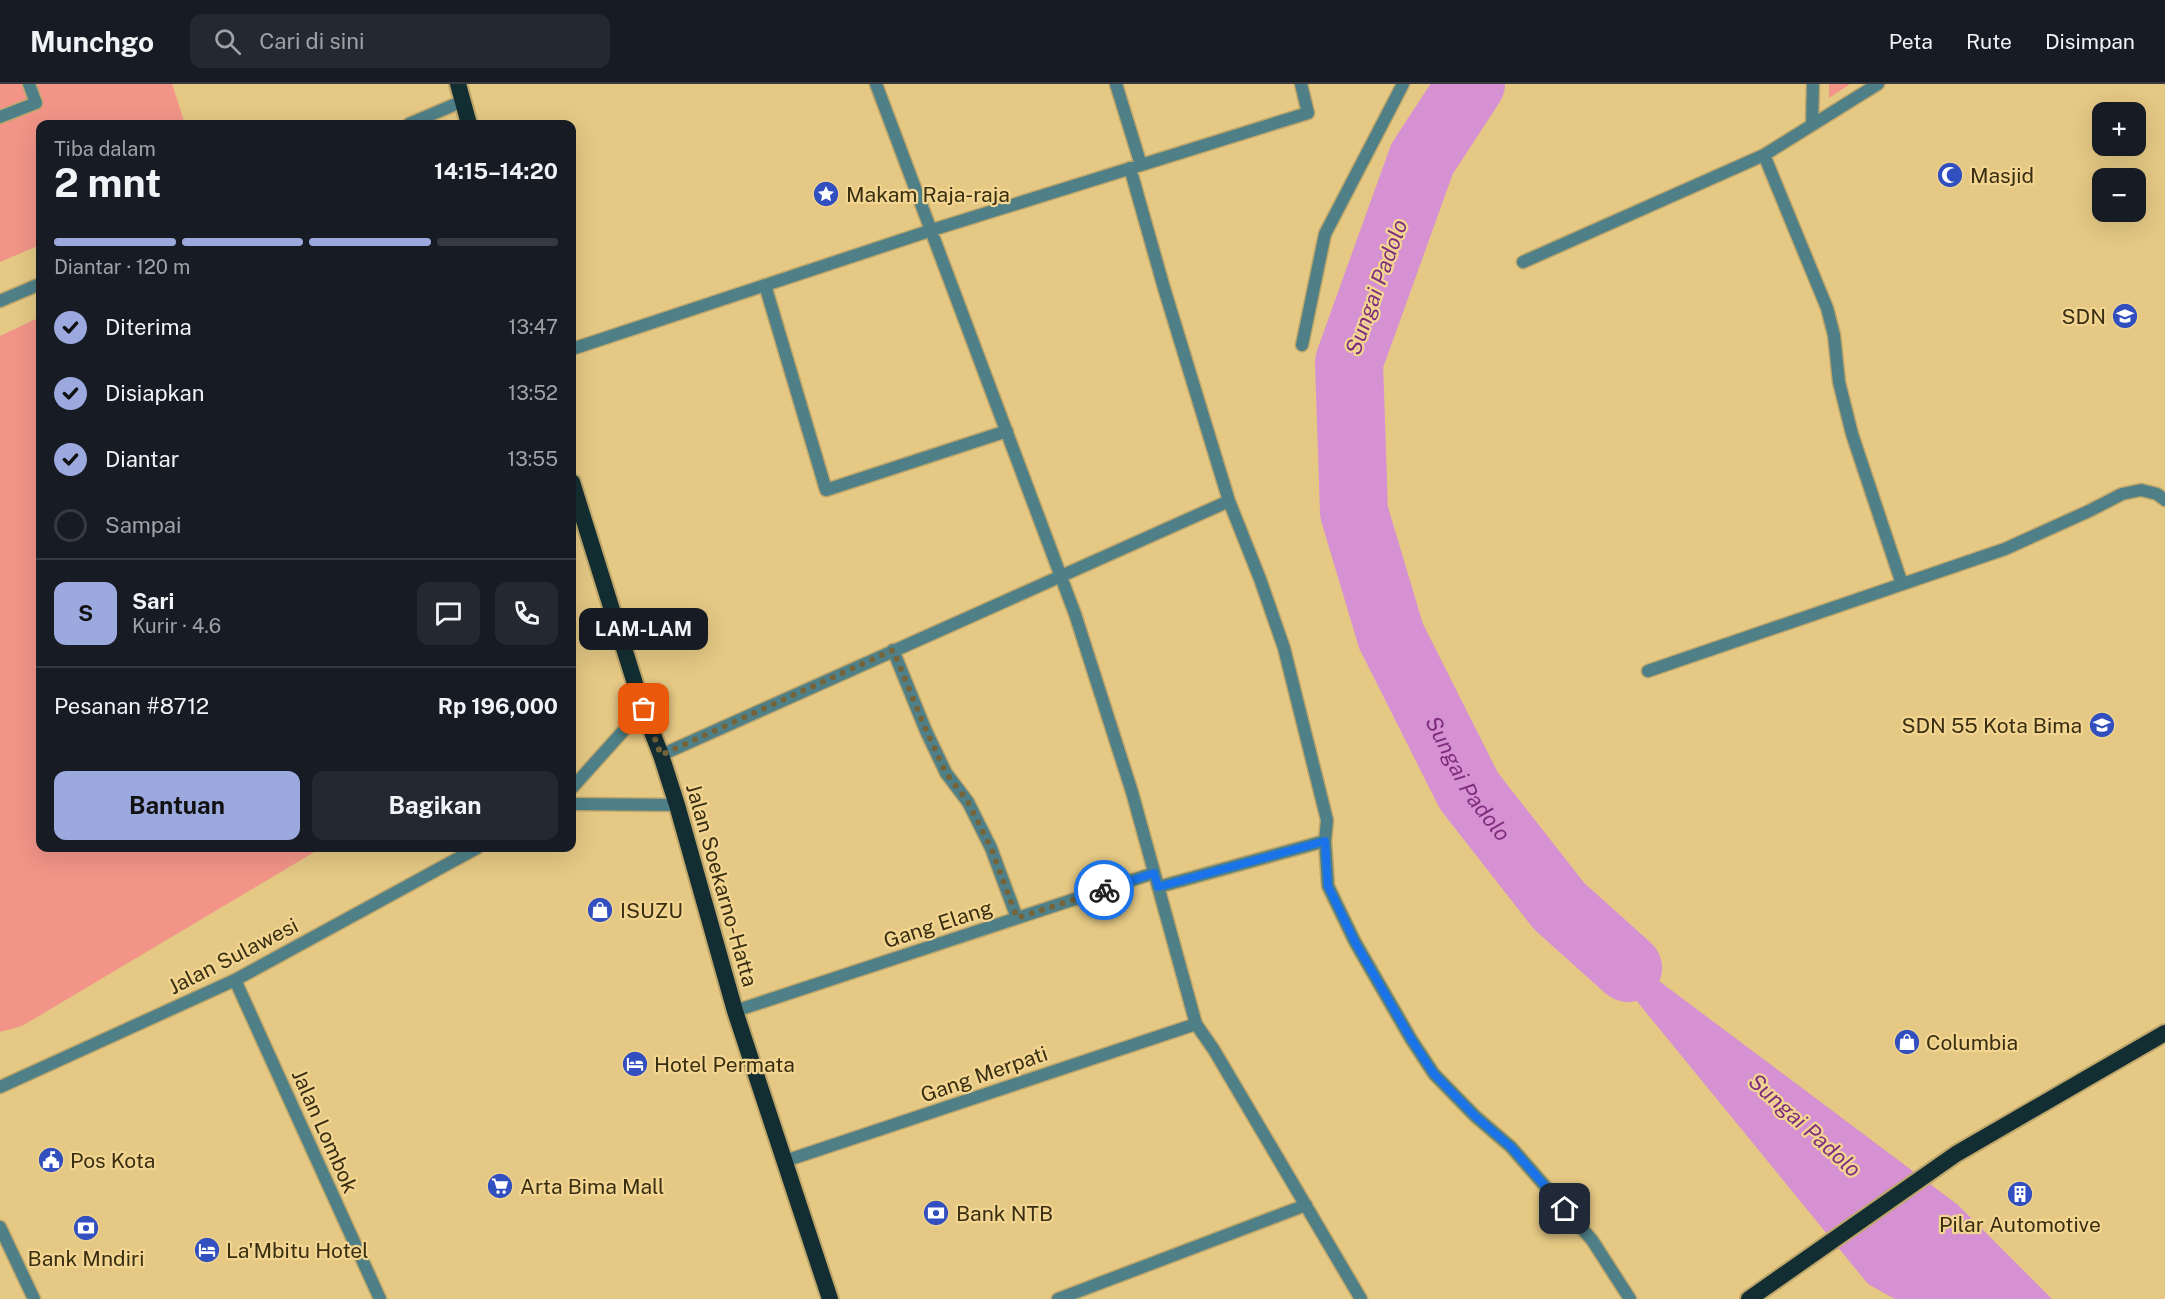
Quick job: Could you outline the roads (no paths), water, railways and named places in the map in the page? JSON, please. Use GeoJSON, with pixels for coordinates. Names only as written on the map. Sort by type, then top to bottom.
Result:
{"type":"FeatureCollection","features":[{"type":"Feature","properties":{"kind":"highway"},"geometry":{"type":"LineString","coordinates":[[458,84],[468,120]]}},
{"type":"Feature","properties":{"kind":"highway","name":"Jalan Soekarno-Hatta"},"geometry":{"type":"LineString","coordinates":[[576,495],[677,805],[735,1011],[830,1299]]}},
{"type":"Feature","properties":{"kind":"highway"},"geometry":{"type":"LineString","coordinates":[[1749,1299],[1956,1154],[2165,1034]]}},
{"type":"Feature","properties":{"kind":"street"},"geometry":{"type":"LineString","coordinates":[[0,117],[36,103],[29,84]]}},
{"type":"Feature","properties":{"kind":"street"},"geometry":{"type":"LineString","coordinates":[[876,84],[1075,614],[1128,781],[1196,1024],[1214,1050],[1361,1299]]}},
{"type":"Feature","properties":{"kind":"street"},"geometry":{"type":"LineString","coordinates":[[1116,84],[1164,288],[1229,501],[1284,648],[1327,820],[1325,841],[1328,886],[1355,942],[1434,1074],[1475,1116],[1511,1147],[1592,1240],[1630,1299]]}},
{"type":"Feature","properties":{"kind":"street"},"geometry":{"type":"LineString","coordinates":[[576,348],[932,230],[1308,113],[1302,84]]}},
{"type":"Feature","properties":{"kind":"street"},"geometry":{"type":"LineString","coordinates":[[1302,345],[1325,234],[1402,84]]}},
{"type":"Feature","properties":{"kind":"street"},"geometry":{"type":"LineString","coordinates":[[1812,124],[1813,84]]}},
{"type":"Feature","properties":{"kind":"street"},"geometry":{"type":"LineString","coordinates":[[1523,262],[1764,155],[1878,84]]}},
{"type":"Feature","properties":{"kind":"street"},"geometry":{"type":"LineString","coordinates":[[418,120],[463,101]]}},
{"type":"Feature","properties":{"kind":"street"},"geometry":{"type":"LineString","coordinates":[[1764,155],[1827,308],[1839,382],[1852,434],[1902,584]]}},
{"type":"Feature","properties":{"kind":"street"},"geometry":{"type":"LineString","coordinates":[[765,285],[826,490],[1007,431]]}},
{"type":"Feature","properties":{"kind":"street"},"geometry":{"type":"LineString","coordinates":[[0,301],[36,286]]}},
{"type":"Feature","properties":{"kind":"street"},"geometry":{"type":"LineString","coordinates":[[1648,671],[2005,549],[2122,494],[2141,490],[2157,494],[2165,500]]}},
{"type":"Feature","properties":{"kind":"street"},"geometry":{"type":"LineString","coordinates":[[661,755],[1229,501]]}},
{"type":"Feature","properties":{"kind":"street"},"geometry":{"type":"LineString","coordinates":[[893,650],[946,773],[968,802],[991,848],[1017,918]]}},
{"type":"Feature","properties":{"kind":"street"},"geometry":{"type":"LineString","coordinates":[[576,784],[644,709]]}},
{"type":"Feature","properties":{"kind":"street"},"geometry":{"type":"LineString","coordinates":[[576,804],[677,805]]}},
{"type":"Feature","properties":{"kind":"street"},"geometry":{"type":"LineString","coordinates":[[1158,887],[1325,841]]}},
{"type":"Feature","properties":{"kind":"street","name":"Jalan Sulawesi"},"geometry":{"type":"LineString","coordinates":[[0,1087],[235,980],[470,852]]}},
{"type":"Feature","properties":{"kind":"street","name":"Gang Elang"},"geometry":{"type":"LineString","coordinates":[[735,1011],[1154,873]]}},
{"type":"Feature","properties":{"kind":"street","name":"Jalan Lombok"},"geometry":{"type":"LineString","coordinates":[[235,980],[380,1299]]}},
{"type":"Feature","properties":{"kind":"street","name":"Gang Merpati"},"geometry":{"type":"LineString","coordinates":[[785,1161],[1196,1024]]}},
{"type":"Feature","properties":{"kind":"street"},"geometry":{"type":"LineString","coordinates":[[1058,1299],[1306,1205]]}},
{"type":"Feature","properties":{"kind":"street"},"geometry":{"type":"LineString","coordinates":[[0,1227],[34,1299]]}},
{"type":"Feature","properties":{"kind":"water"},"geometry":{"type":"Polygon","coordinates":[[[1559,906],[1958,1205],[2052,1299],[1895,1299],[1868,1284],[1559,906]]]}},
{"type":"Feature","properties":{"kind":"waterway","name":"Sungai Padolo"},"geometry":{"type":"LineString","coordinates":[[1471,84],[1422,159],[1349,362],[1354,512],[1391,636],[1469,791],[1559,906],[1628,968]]}},
{"type":"Feature","properties":{"kind":"place","name":"Masjid"},"geometry":{"type":"Point","coordinates":[1950,175]}},
{"type":"Feature","properties":{"kind":"place","name":"Makam Raja-raja"},"geometry":{"type":"Point","coordinates":[826,194]}},
{"type":"Feature","properties":{"kind":"place","name":"SDN"},"geometry":{"type":"Point","coordinates":[2125,316]}},
{"type":"Feature","properties":{"kind":"place","name":"LAM-LAM"},"geometry":{"type":"Point","coordinates":[644,709]}},
{"type":"Feature","properties":{"kind":"place","name":"SDN 55 Kota Bima"},"geometry":{"type":"Point","coordinates":[2102,725]}},
{"type":"Feature","properties":{"kind":"place","name":"ISUZU"},"geometry":{"type":"Point","coordinates":[600,910]}},
{"type":"Feature","properties":{"kind":"place","name":"Columbia"},"geometry":{"type":"Point","coordinates":[1907,1042]}},
{"type":"Feature","properties":{"kind":"place","name":"Hotel Permata"},"geometry":{"type":"Point","coordinates":[635,1064]}},
{"type":"Feature","properties":{"kind":"place","name":"Pos Kota"},"geometry":{"type":"Point","coordinates":[51,1160]}},
{"type":"Feature","properties":{"kind":"place","name":"Arta Bima Mall"},"geometry":{"type":"Point","coordinates":[500,1186]}},
{"type":"Feature","properties":{"kind":"place","name":"Pilar Automotive"},"geometry":{"type":"Point","coordinates":[2020,1194]}},
{"type":"Feature","properties":{"kind":"place","name":"Bank NTB"},"geometry":{"type":"Point","coordinates":[936,1213]}},
{"type":"Feature","properties":{"kind":"place","name":"Bank Mndiri"},"geometry":{"type":"Point","coordinates":[86,1228]}},
{"type":"Feature","properties":{"kind":"place","name":"La'Mbitu Hotel"},"geometry":{"type":"Point","coordinates":[207,1250]}}]}
